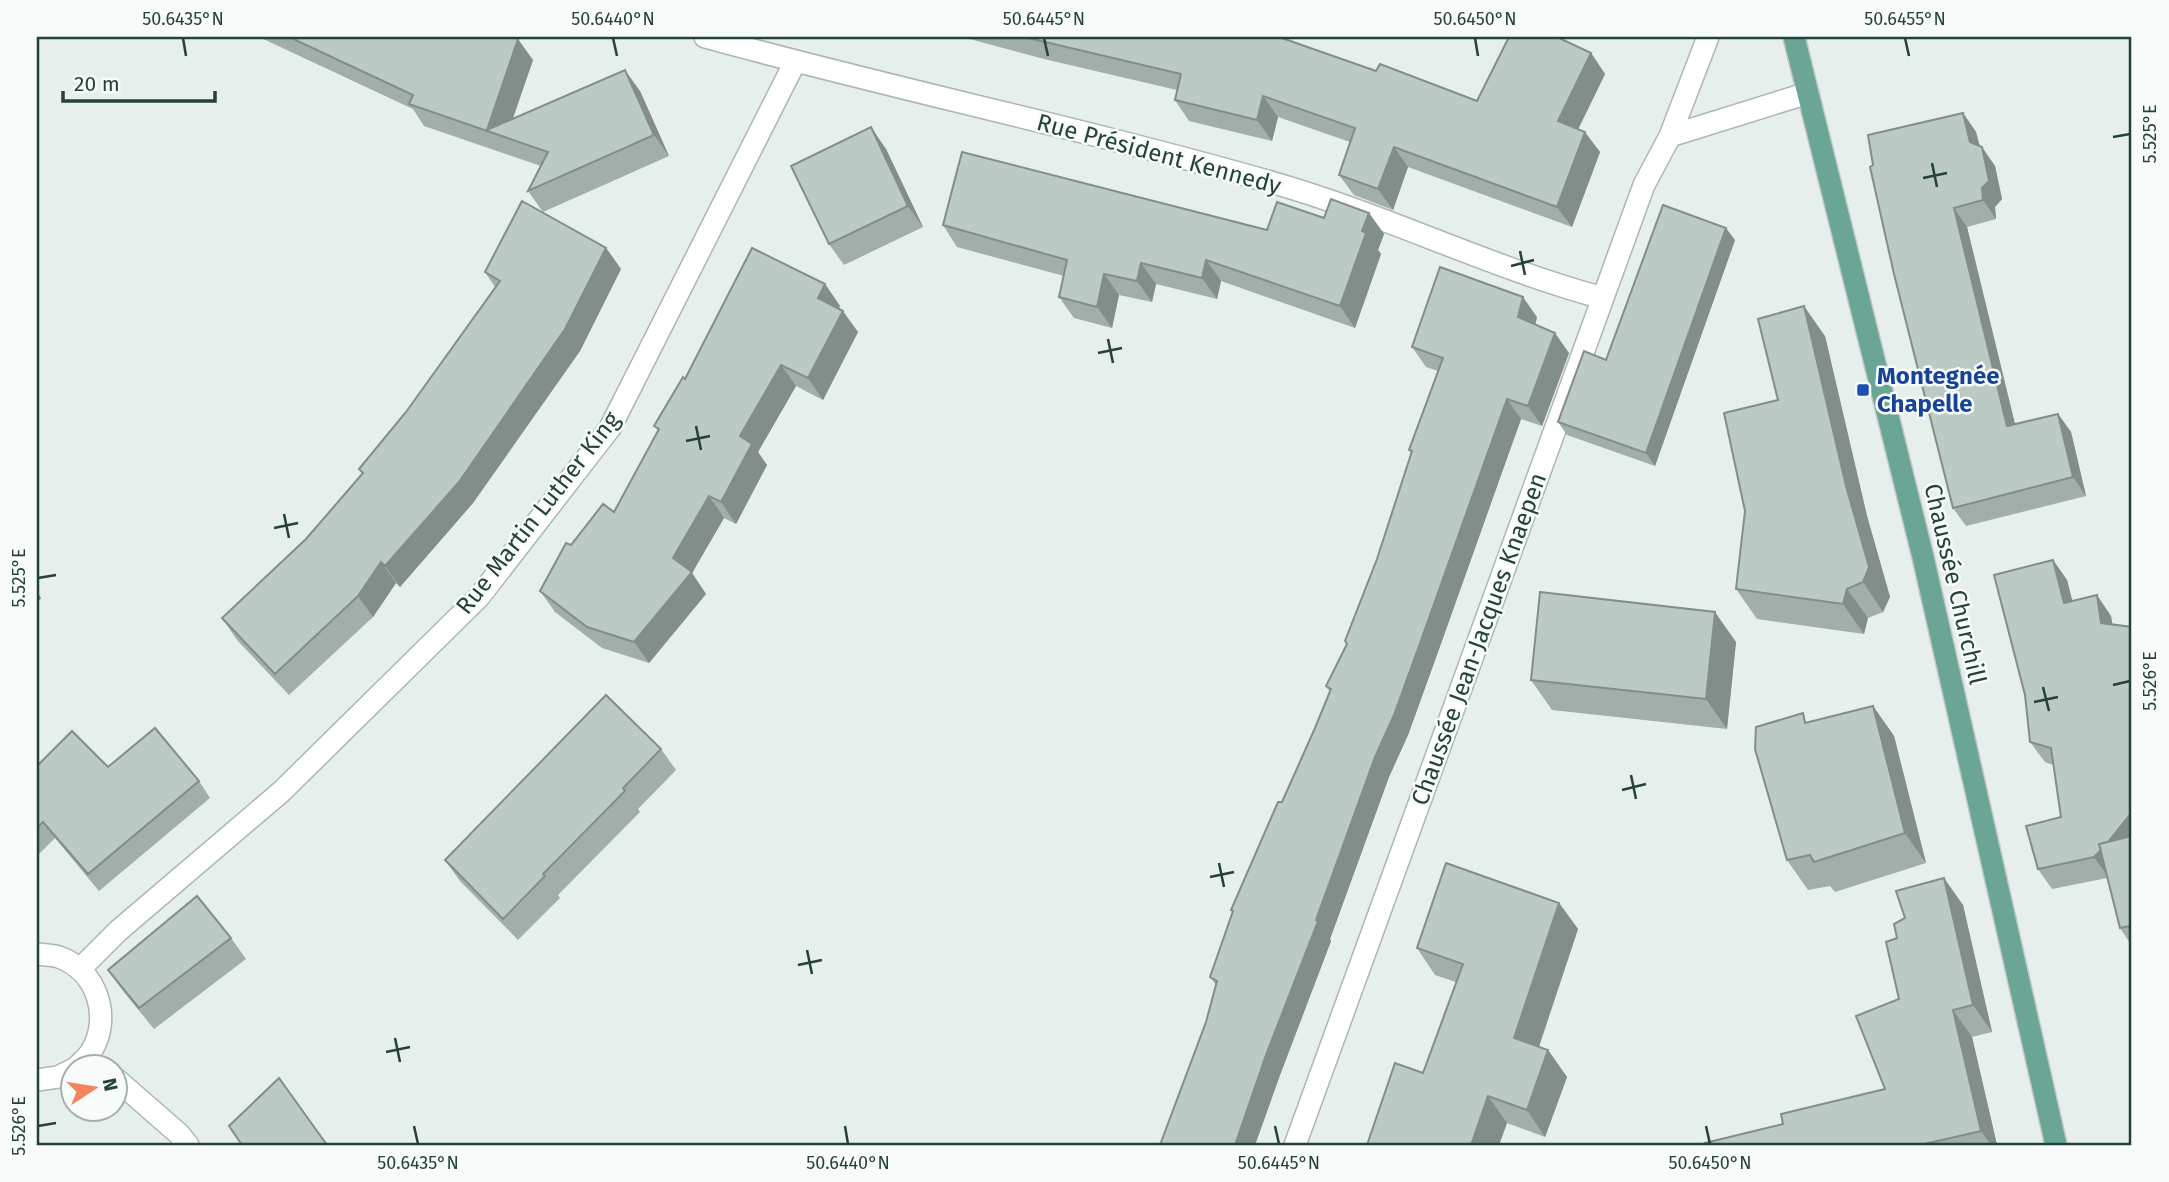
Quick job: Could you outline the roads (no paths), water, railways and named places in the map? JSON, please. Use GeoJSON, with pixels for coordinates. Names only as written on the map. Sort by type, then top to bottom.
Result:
{"type":"FeatureCollection","features":[{"type":"Feature","properties":{"kind":"main road","name":"Chaussée Churchill"},"geometry":{"type":"LineString","coordinates":[[1794,37],[1923,557],[2056,1145]]}},
{"type":"Feature","properties":{"kind":"street","name":"Rue Président Kennedy"},"geometry":{"type":"LineString","coordinates":[[705,37],[1276,183],[1370,214],[1564,288],[1603,298]]}},
{"type":"Feature","properties":{"kind":"street","name":"Chaussée Jean-Jacques Knaepen"},"geometry":{"type":"LineString","coordinates":[[1295,1145],[1644,185],[1670,136],[1708,37]]}},
{"type":"Feature","properties":{"kind":"street","name":"Rue Martin Luther King"},"geometry":{"type":"LineString","coordinates":[[80,970],[118,931],[281,792],[479,597],[610,428],[795,62]]}},
{"type":"Feature","properties":{"kind":"street"},"geometry":{"type":"LineString","coordinates":[[1670,136],[1808,93]]}},
{"type":"Feature","properties":{"kind":"street"},"geometry":{"type":"LineString","coordinates":[[37,954],[59,957],[80,970],[94,986],[101,1008],[101,1030],[92,1052]]}},
{"type":"Feature","properties":{"kind":"street"},"geometry":{"type":"LineString","coordinates":[[37,1080],[60,1076]]}},
{"type":"Feature","properties":{"kind":"street"},"geometry":{"type":"LineString","coordinates":[[130,1091],[180,1134],[188,1145]]}},
{"type":"Feature","properties":{"kind":"place","name":"Montegnée Chapelle"},"geometry":{"type":"Point","coordinates":[1863,390]}}]}
